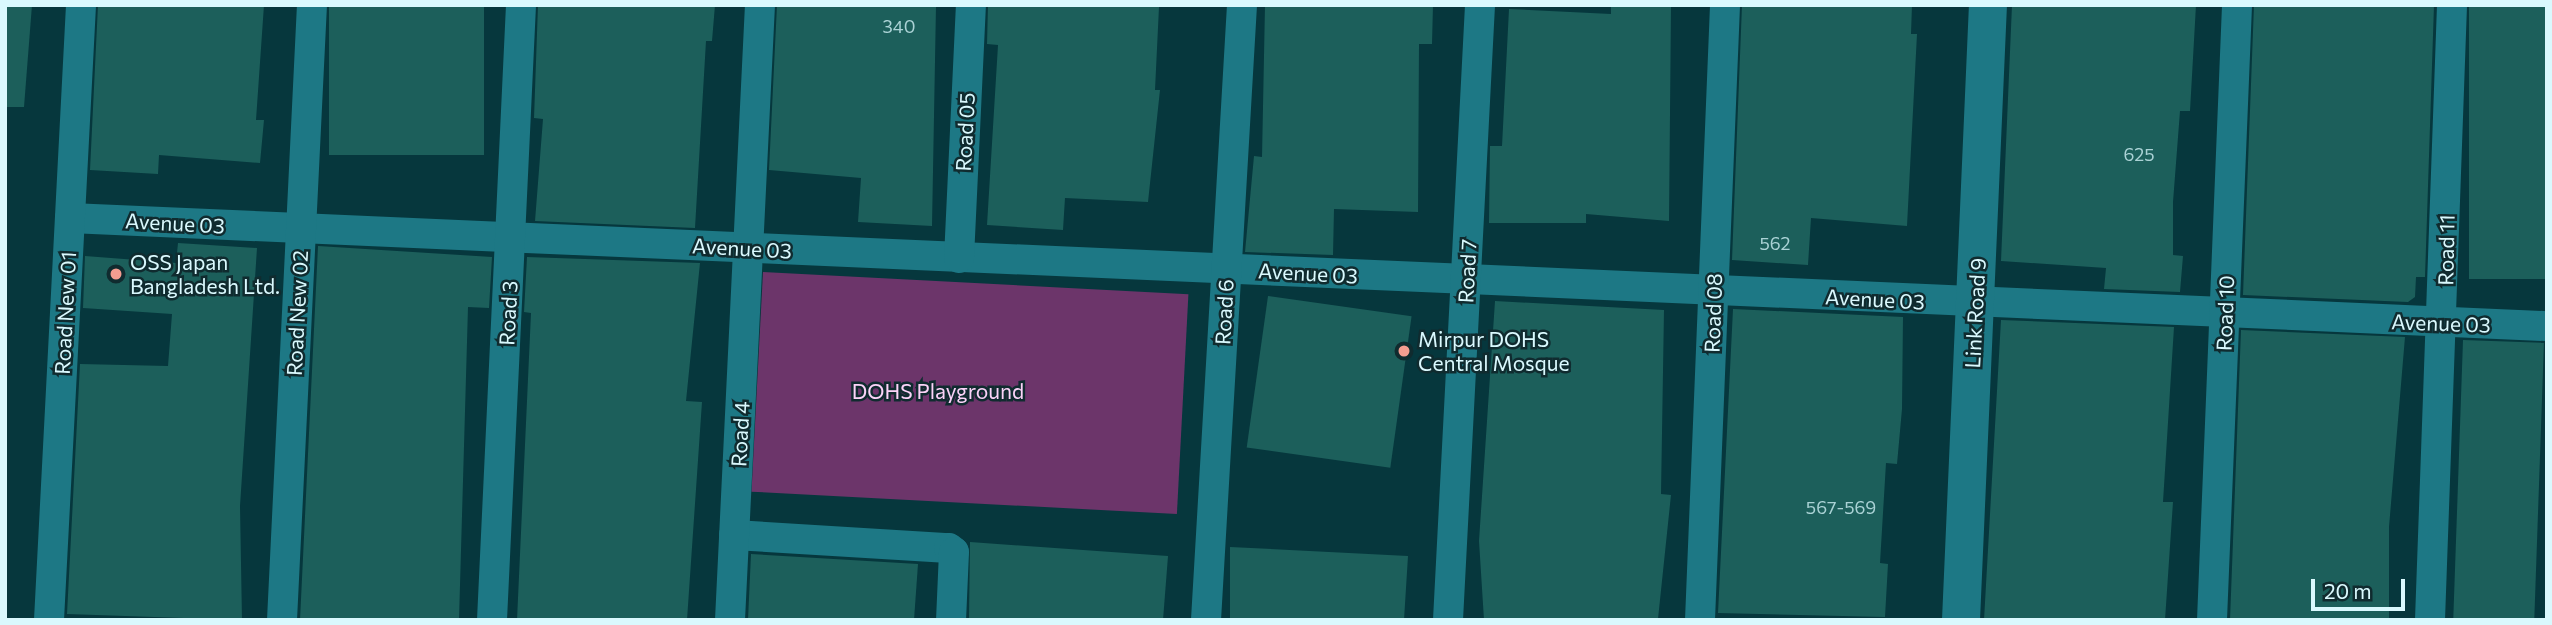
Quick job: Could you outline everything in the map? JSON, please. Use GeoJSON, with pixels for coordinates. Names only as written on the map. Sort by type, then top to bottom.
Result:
{"type":"FeatureCollection","features":[{"type":"Feature","properties":{"kind":"main road","name":"Link Road 9"},"geometry":{"type":"LineString","coordinates":[[1961,620],[1988,5]]}},
{"type":"Feature","properties":{"kind":"street","name":"Road New 01"},"geometry":{"type":"LineString","coordinates":[[49,620],[81,5]]}},
{"type":"Feature","properties":{"kind":"street","name":"Road New 02"},"geometry":{"type":"LineString","coordinates":[[282,620],[312,5]]}},
{"type":"Feature","properties":{"kind":"street","name":"Road 3"},"geometry":{"type":"LineString","coordinates":[[492,620],[521,5]]}},
{"type":"Feature","properties":{"kind":"street","name":"Road 4"},"geometry":{"type":"LineString","coordinates":[[730,620],[751,249],[760,5]]}},
{"type":"Feature","properties":{"kind":"street","name":"Road 05"},"geometry":{"type":"LineString","coordinates":[[959,258],[971,5]]}},
{"type":"Feature","properties":{"kind":"street","name":"Road 6"},"geometry":{"type":"LineString","coordinates":[[1206,620],[1242,5]]}},
{"type":"Feature","properties":{"kind":"street","name":"Road 7"},"geometry":{"type":"LineString","coordinates":[[1448,620],[1480,5]]}},
{"type":"Feature","properties":{"kind":"street","name":"Road 08"},"geometry":{"type":"LineString","coordinates":[[1700,620],[1725,5]]}},
{"type":"Feature","properties":{"kind":"street","name":"Road 10"},"geometry":{"type":"LineString","coordinates":[[2212,620],[2237,5]]}},
{"type":"Feature","properties":{"kind":"street","name":"Road 11"},"geometry":{"type":"LineString","coordinates":[[2430,620],[2444,322],[2452,5]]}},
{"type":"Feature","properties":{"kind":"street","name":"Avenue 03"},"geometry":{"type":"LineString","coordinates":[[70,218],[2225,316],[2547,327]]}},
{"type":"Feature","properties":{"kind":"street"},"geometry":{"type":"LineString","coordinates":[[734,535],[949,548],[954,552],[951,620]]}},
{"type":"Feature","properties":{"kind":"green space","name":"DOHS Playground"},"geometry":{"type":"Polygon","coordinates":[[[763,272],[1188,294],[1177,514],[751,492],[763,272]]]}},
{"type":"Feature","properties":{"kind":"building"},"geometry":{"type":"Polygon","coordinates":[[[5,5],[32,5],[24,107],[5,107],[5,5]]]}},
{"type":"Feature","properties":{"kind":"building"},"geometry":{"type":"Polygon","coordinates":[[[98,5],[264,5],[256,120],[264,120],[260,163],[159,155],[158,174],[90,170],[98,5]]]}},
{"type":"Feature","properties":{"kind":"building"},"geometry":{"type":"Polygon","coordinates":[[[329,5],[484,5],[484,155],[329,155],[329,5]]]}},
{"type":"Feature","properties":{"kind":"building"},"geometry":{"type":"Polygon","coordinates":[[[538,5],[715,5],[712,41],[706,41],[695,228],[535,221],[543,119],[534,118],[538,5]]]}},
{"type":"Feature","properties":{"kind":"building"},"geometry":{"type":"Polygon","coordinates":[[[777,5],[936,6],[932,226],[858,222],[861,178],[769,170],[777,5]]]}},
{"type":"Feature","properties":{"kind":"building"},"geometry":{"type":"Polygon","coordinates":[[[988,5],[1159,7],[1155,90],[1160,90],[1148,202],[1065,198],[1063,230],[987,225],[998,45],[987,44],[988,5]]]}},
{"type":"Feature","properties":{"kind":"building"},"geometry":{"type":"Polygon","coordinates":[[[1265,5],[1433,5],[1432,44],[1419,44],[1418,212],[1334,209],[1333,255],[1245,252],[1254,156],[1262,157],[1265,5]]]}},
{"type":"Feature","properties":{"kind":"building"},"geometry":{"type":"Polygon","coordinates":[[[1611,5],[1671,5],[1669,221],[1586,214],[1586,223],[1489,223],[1490,146],[1502,146],[1509,9],[1611,14],[1611,5]]]}},
{"type":"Feature","properties":{"kind":"building"},"geometry":{"type":"Polygon","coordinates":[[[1742,5],[1912,5],[1911,34],[1917,34],[1907,226],[1811,218],[1808,265],[1732,260],[1742,5]]]}},
{"type":"Feature","properties":{"kind":"building"},"geometry":{"type":"Polygon","coordinates":[[[2012,5],[2196,5],[2190,111],[2180,111],[2173,202],[2173,255],[2183,256],[2180,292],[2104,289],[2106,268],[2001,261],[2012,5]]]}},
{"type":"Feature","properties":{"kind":"building"},"geometry":{"type":"Polygon","coordinates":[[[2254,5],[2434,5],[2425,277],[2416,277],[2415,297],[2408,302],[2243,295],[2254,5]]]}},
{"type":"Feature","properties":{"kind":"building"},"geometry":{"type":"Polygon","coordinates":[[[2469,5],[2547,5],[2547,279],[2469,279],[2469,5]]]}},
{"type":"Feature","properties":{"kind":"building"},"geometry":{"type":"Polygon","coordinates":[[[178,243],[257,248],[240,506],[242,620],[67,614],[80,364],[168,366],[172,314],[83,308],[85,256],[176,263],[178,243]]]}},
{"type":"Feature","properties":{"kind":"building"},"geometry":{"type":"Polygon","coordinates":[[[318,246],[492,257],[489,308],[468,307],[459,620],[300,620],[318,246]]]}},
{"type":"Feature","properties":{"kind":"building"},"geometry":{"type":"Polygon","coordinates":[[[527,257],[700,263],[686,401],[702,402],[687,620],[517,620],[531,313],[524,312],[527,257]]]}},
{"type":"Feature","properties":{"kind":"building"},"geometry":{"type":"Polygon","coordinates":[[[1268,296],[1412,316],[1390,468],[1247,448],[1268,296]]]}},
{"type":"Feature","properties":{"kind":"building"},"geometry":{"type":"Polygon","coordinates":[[[1495,301],[1664,310],[1661,494],[1671,495],[1658,619],[1484,620],[1479,541],[1495,301]]]}},
{"type":"Feature","properties":{"kind":"building"},"geometry":{"type":"Polygon","coordinates":[[[1733,309],[1903,317],[1902,409],[1897,464],[1886,463],[1880,563],[1888,564],[1885,617],[1718,613],[1733,309]]]}},
{"type":"Feature","properties":{"kind":"building"},"geometry":{"type":"Polygon","coordinates":[[[2001,320],[2174,327],[2163,502],[2173,502],[2165,620],[1984,620],[2001,320]]]}},
{"type":"Feature","properties":{"kind":"building"},"geometry":{"type":"Polygon","coordinates":[[[2241,330],[2405,337],[2389,527],[2389,620],[2230,620],[2241,330]]]}},
{"type":"Feature","properties":{"kind":"building"},"geometry":{"type":"Polygon","coordinates":[[[2463,340],[2544,343],[2534,620],[2453,620],[2463,340]]]}},
{"type":"Feature","properties":{"kind":"building"},"geometry":{"type":"Polygon","coordinates":[[[970,542],[1168,556],[1163,620],[969,620],[970,542]]]}},
{"type":"Feature","properties":{"kind":"building"},"geometry":{"type":"Polygon","coordinates":[[[1230,547],[1408,556],[1404,620],[1230,620],[1230,547]]]}},
{"type":"Feature","properties":{"kind":"building"},"geometry":{"type":"Polygon","coordinates":[[[751,554],[918,564],[914,620],[748,620],[751,554]]]}},
{"type":"Feature","properties":{"kind":"place","name":"OSS Japan Bangladesh Ltd."},"geometry":{"type":"Point","coordinates":[116,274]}},
{"type":"Feature","properties":{"kind":"place","name":"Mirpur DOHS Central Mosque"},"geometry":{"type":"Point","coordinates":[1404,351]}}]}
